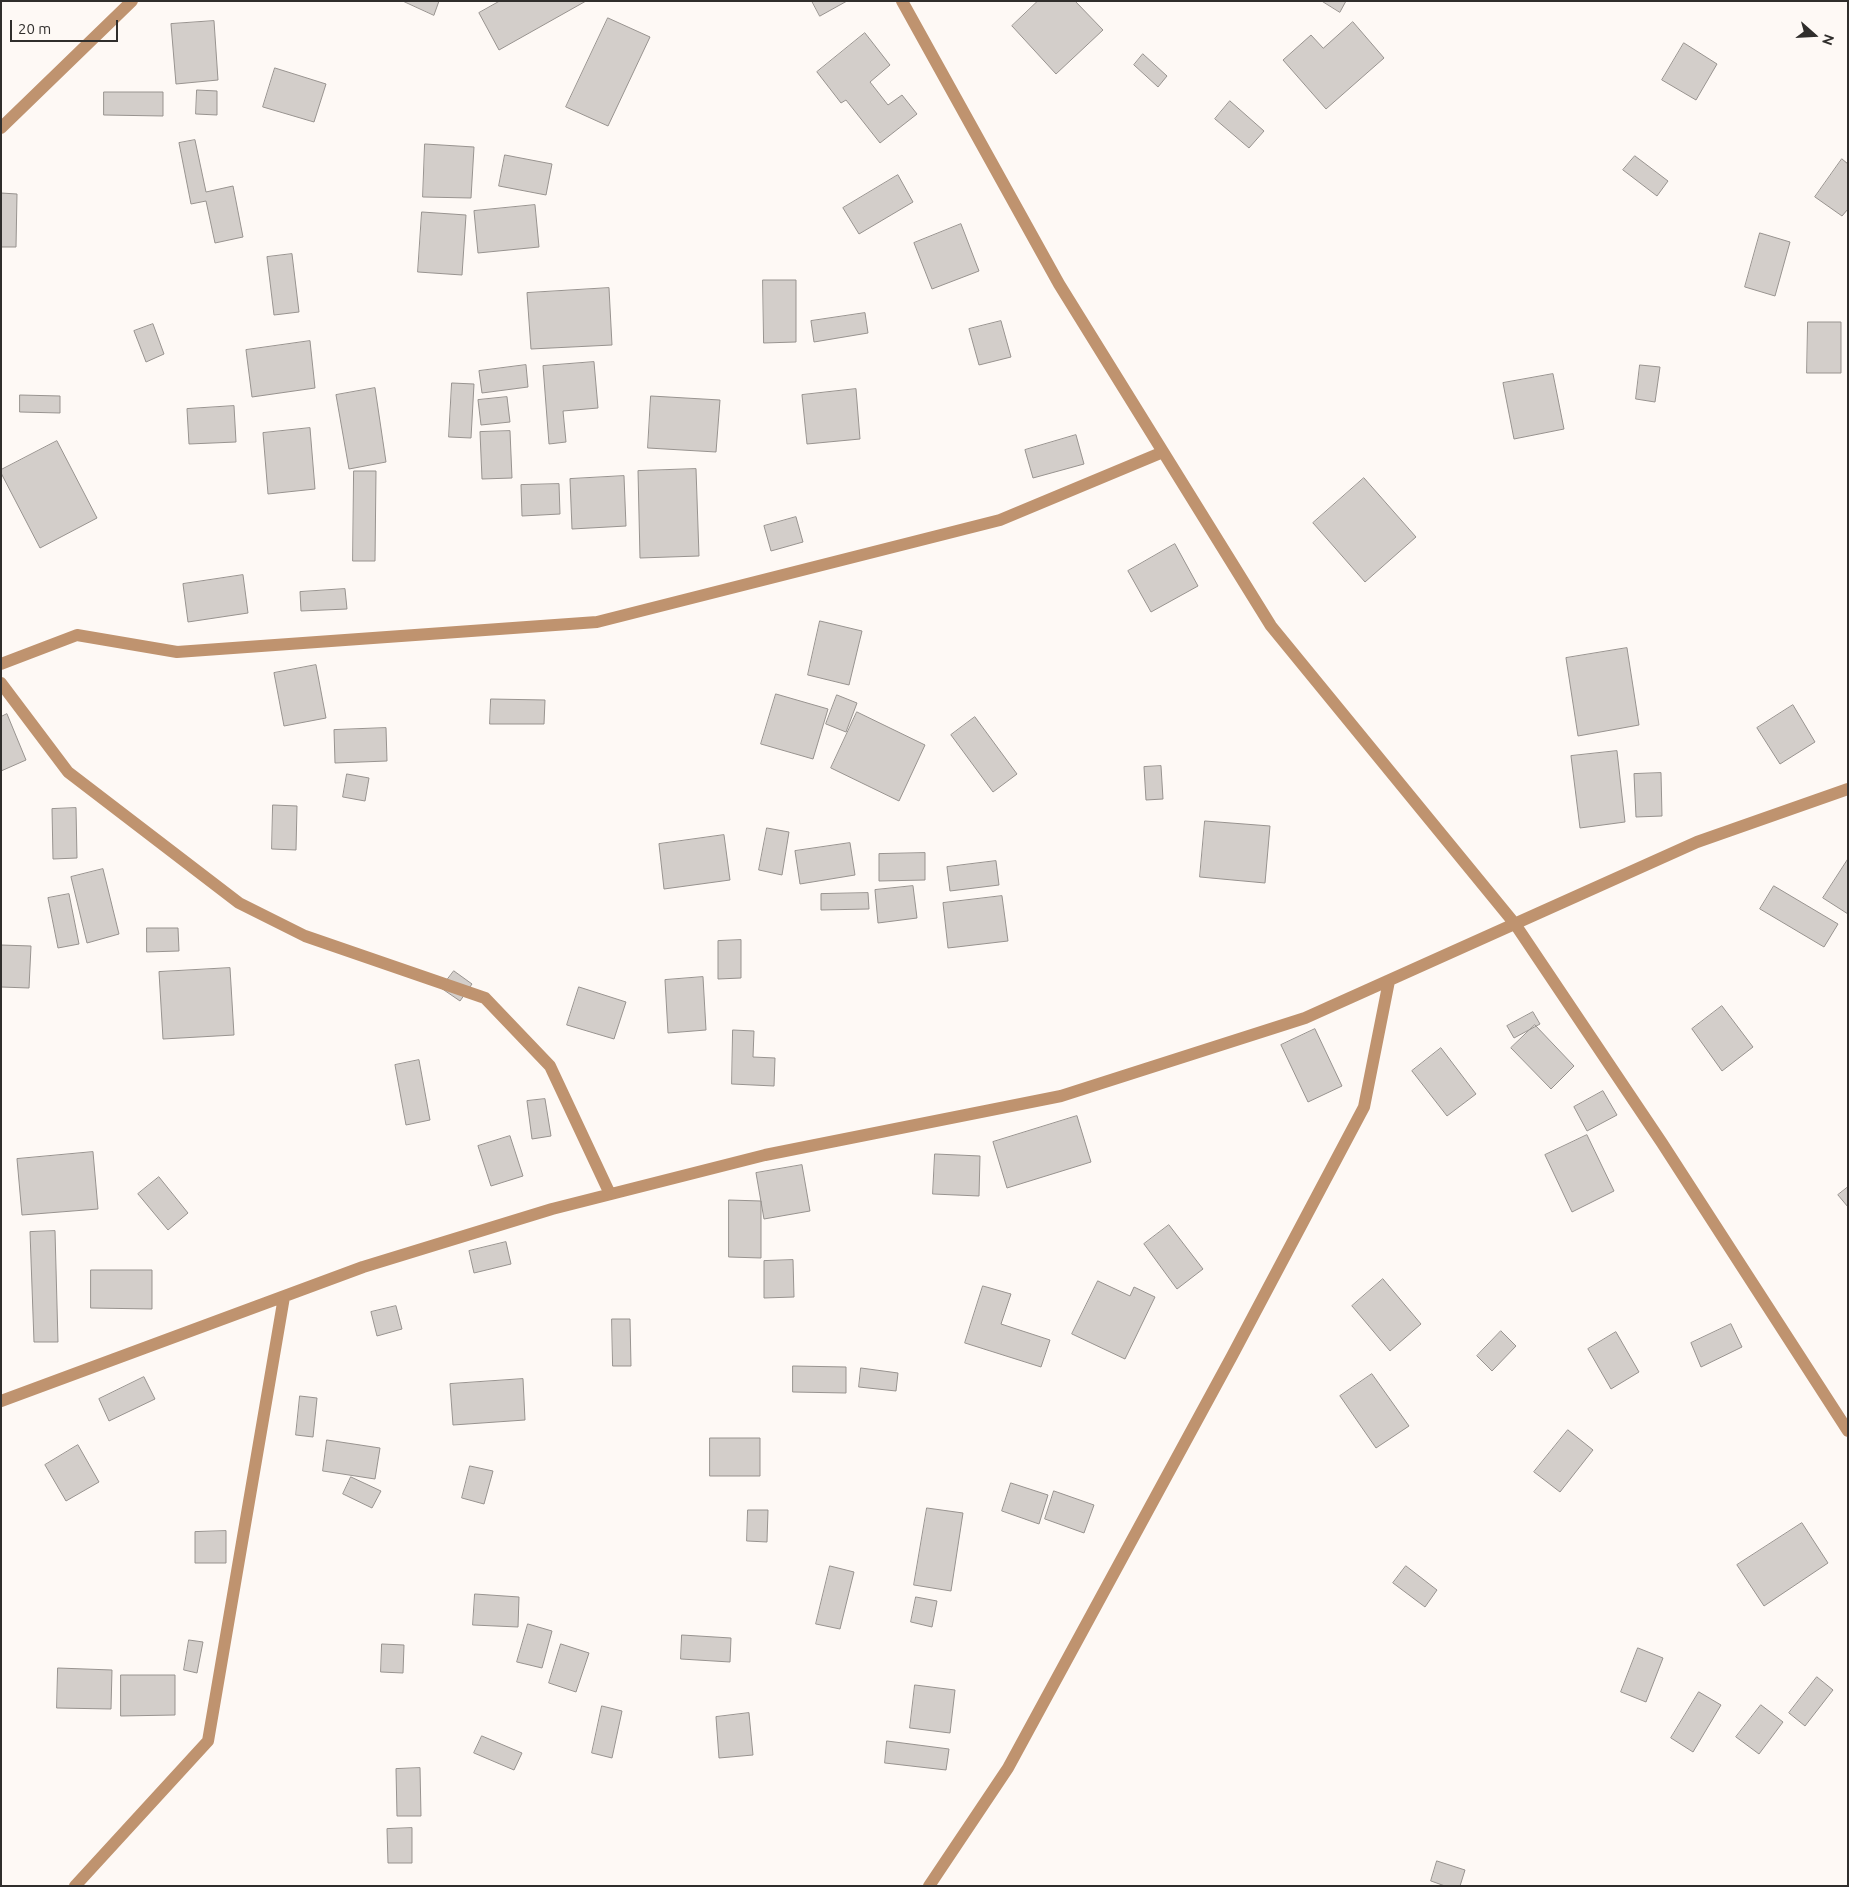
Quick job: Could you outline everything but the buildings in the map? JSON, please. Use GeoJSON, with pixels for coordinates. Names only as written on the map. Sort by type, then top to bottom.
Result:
{"type":"FeatureCollection","features":[{"type":"Feature","properties":{"kind":"street"},"geometry":{"type":"LineString","coordinates":[[1,128],[132,1]]}},
{"type":"Feature","properties":{"kind":"street"},"geometry":{"type":"LineString","coordinates":[[902,1],[1059,284],[1271,626],[1515,924],[1668,1152],[1848,1431]]}},
{"type":"Feature","properties":{"kind":"street"},"geometry":{"type":"LineString","coordinates":[[1,664],[77,635],[177,652],[597,622],[1000,520],[1163,452]]}},
{"type":"Feature","properties":{"kind":"street"},"geometry":{"type":"LineString","coordinates":[[1,683],[68,772],[238,903],[305,936],[485,998],[550,1066],[610,1194]]}},
{"type":"Feature","properties":{"kind":"street"},"geometry":{"type":"LineString","coordinates":[[1,1401],[363,1267],[552,1208],[765,1155],[1060,1096],[1305,1018],[1697,842],[1848,789]]}},
{"type":"Feature","properties":{"kind":"street"},"geometry":{"type":"LineString","coordinates":[[929,1886],[1008,1768],[1232,1356],[1364,1107],[1389,980]]}},
{"type":"Feature","properties":{"kind":"street"},"geometry":{"type":"LineString","coordinates":[[75,1886],[208,1741],[284,1297]]}}]}
